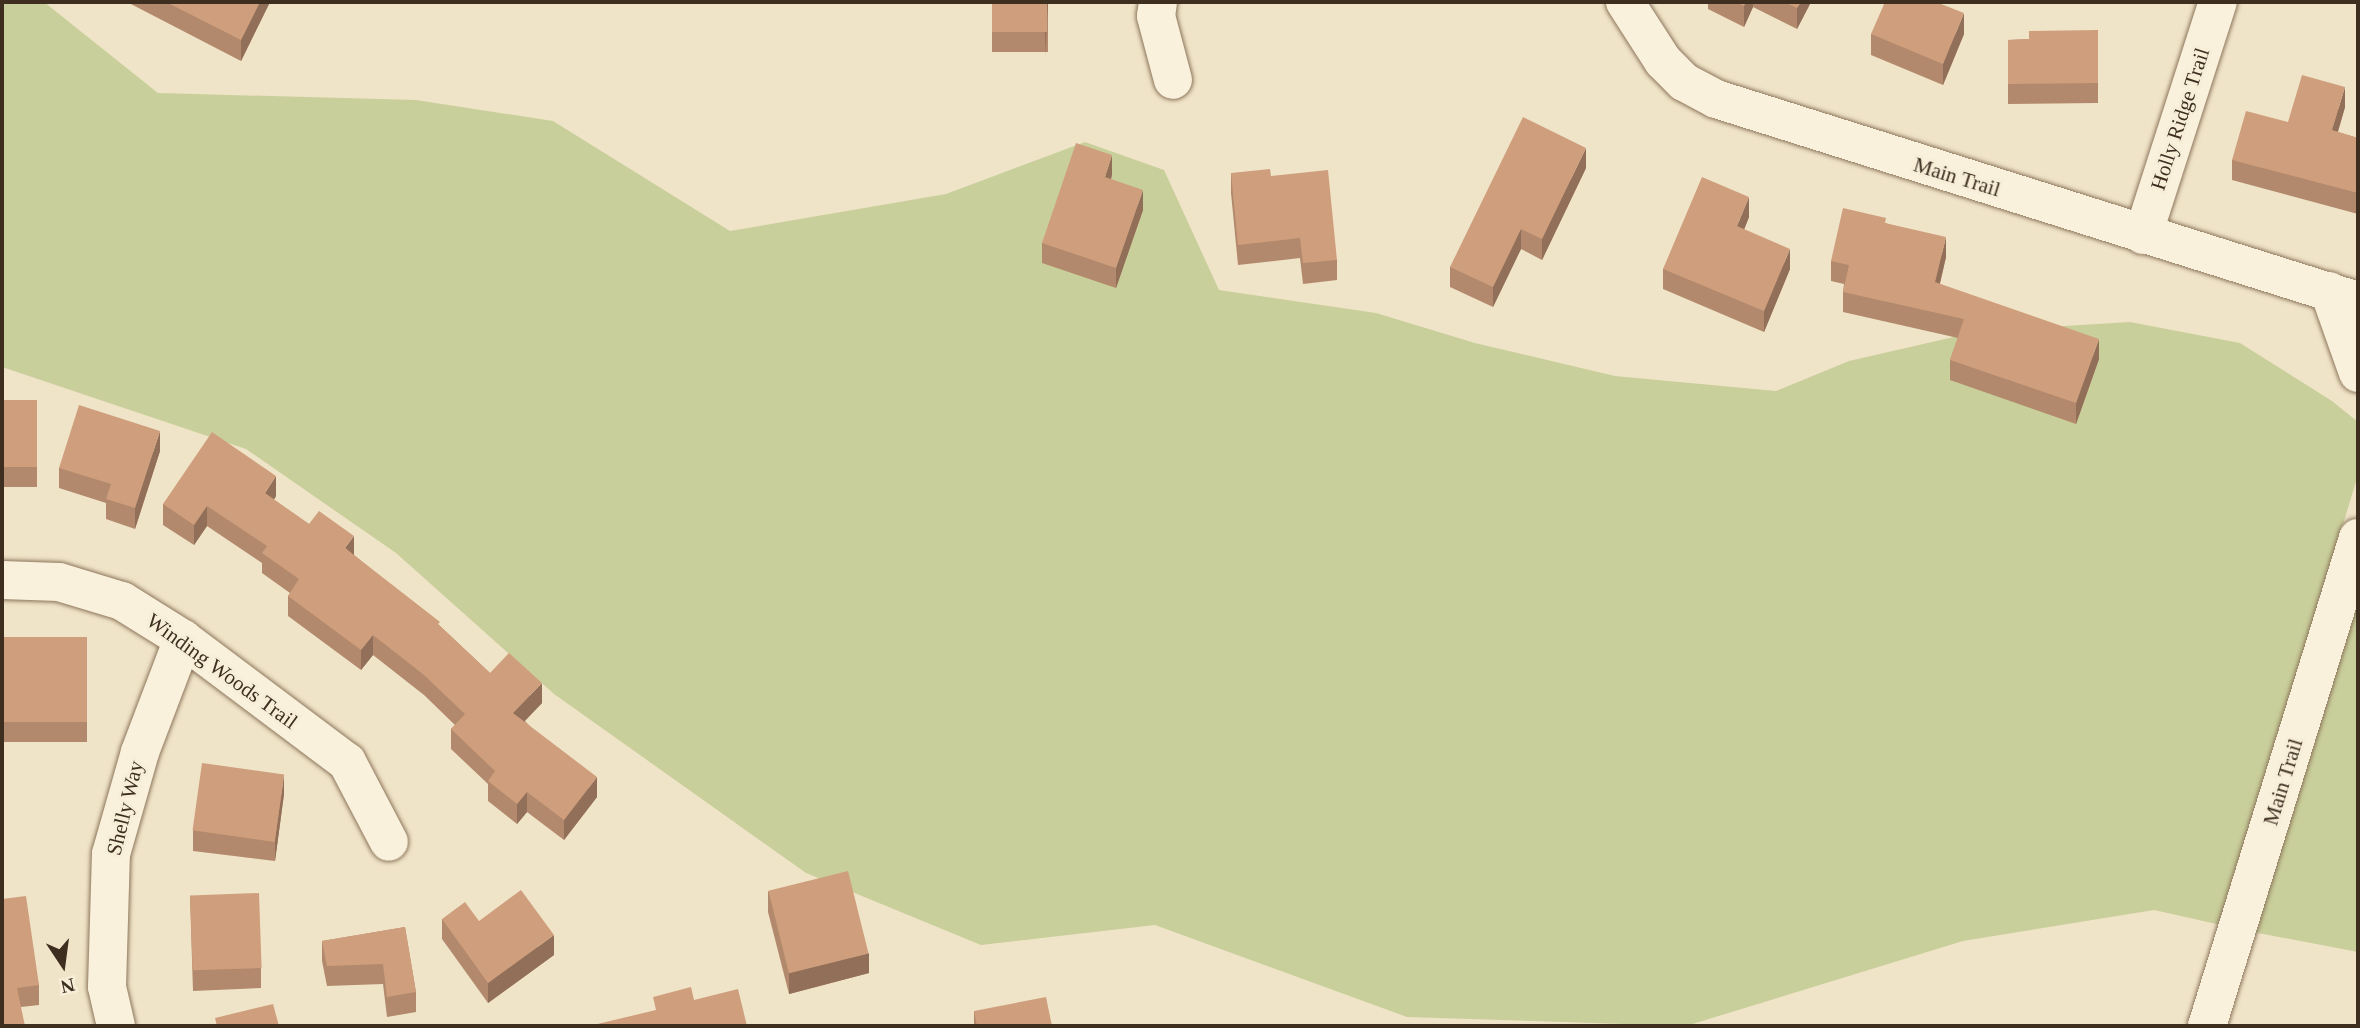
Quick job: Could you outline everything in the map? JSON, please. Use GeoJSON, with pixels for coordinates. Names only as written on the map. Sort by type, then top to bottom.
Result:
{"type":"FeatureCollection","features":[{"type":"Feature","properties":{"kind":"street"},"geometry":{"type":"LineString","coordinates":[[1158,2],[1156,16],[1173,80]]}},
{"type":"Feature","properties":{"kind":"street","name":"Main Trail"},"geometry":{"type":"LineString","coordinates":[[1625,2],[1663,61],[1684,82],[1716,99],[2344,296],[2358,373]]}},
{"type":"Feature","properties":{"kind":"street","name":"Holly Ridge Trail"},"geometry":{"type":"LineString","coordinates":[[2143,235],[2218,2]]}},
{"type":"Feature","properties":{"kind":"street","name":"Main Trail"},"geometry":{"type":"LineString","coordinates":[[2207,1026],[2358,538]]}},
{"type":"Feature","properties":{"kind":"street","name":"Winding Woods Trail"},"geometry":{"type":"LineString","coordinates":[[2,580],[59,582],[122,601],[183,639],[347,762],[389,842]]}},
{"type":"Feature","properties":{"kind":"street","name":"Shelly Way"},"geometry":{"type":"LineString","coordinates":[[116,1026],[107,987],[111,854],[140,752],[183,639]]}},
{"type":"Feature","properties":{"kind":"green space"},"geometry":{"type":"Polygon","coordinates":[[[2,2],[44,2],[158,93],[416,100],[553,121],[730,231],[946,194],[1085,142],[1164,170],[1219,290],[1376,313],[1475,343],[1615,376],[1776,391],[1849,361],[1980,331],[2130,322],[2240,343],[2332,401],[2358,422],[2358,475],[2221,925],[2154,910],[1963,941],[1686,1026],[1407,1017],[1155,925],[981,945],[806,873],[554,694],[396,553],[246,449],[2,367],[2,2]]]}},
{"type":"Feature","properties":{"kind":"green space"},"geometry":{"type":"Polygon","coordinates":[[[2358,585],[2358,952],[2253,932],[2358,585]]]}},
{"type":"Feature","properties":{"kind":"building"},"geometry":{"type":"Polygon","coordinates":[[[166,2],[260,2],[241,40],[166,2]]]}},
{"type":"Feature","properties":{"kind":"building"},"geometry":{"type":"Polygon","coordinates":[[[992,2],[1047,2],[1047,32],[992,32],[992,2]]]}},
{"type":"Feature","properties":{"kind":"building"},"geometry":{"type":"Polygon","coordinates":[[[1784,2],[1801,2],[1797,8],[1784,2]]]}},
{"type":"Feature","properties":{"kind":"building"},"geometry":{"type":"Polygon","coordinates":[[[1885,2],[1936,2],[1964,13],[1943,64],[1871,34],[1885,2]]]}},
{"type":"Feature","properties":{"kind":"building"},"geometry":{"type":"Polygon","coordinates":[[[2098,30],[2098,83],[2008,84],[2008,40],[2029,39],[2029,31],[2098,30]]]}},
{"type":"Feature","properties":{"kind":"building"},"geometry":{"type":"Polygon","coordinates":[[[2302,75],[2345,87],[2332,130],[2358,138],[2358,193],[2232,160],[2246,111],[2288,122],[2302,75]]]}},
{"type":"Feature","properties":{"kind":"building"},"geometry":{"type":"Polygon","coordinates":[[[1523,117],[1586,148],[1542,239],[1521,229],[1493,287],[1450,267],[1523,117]]]}},
{"type":"Feature","properties":{"kind":"building"},"geometry":{"type":"Polygon","coordinates":[[[1076,143],[1112,155],[1105,177],[1143,190],[1116,268],[1042,243],[1076,143]]]}},
{"type":"Feature","properties":{"kind":"building"},"geometry":{"type":"Polygon","coordinates":[[[1270,169],[1271,176],[1328,170],[1337,260],[1303,263],[1300,238],[1238,245],[1231,173],[1270,169]]]}},
{"type":"Feature","properties":{"kind":"building"},"geometry":{"type":"Polygon","coordinates":[[[1702,177],[1749,197],[1737,226],[1790,249],[1764,311],[1663,269],[1702,177]]]}},
{"type":"Feature","properties":{"kind":"building"},"geometry":{"type":"Polygon","coordinates":[[[1843,208],[1886,218],[1885,223],[1946,237],[1935,282],[2099,339],[2076,403],[1950,360],[1964,319],[1843,292],[1849,265],[1831,261],[1843,208]]]}},
{"type":"Feature","properties":{"kind":"building"},"geometry":{"type":"Polygon","coordinates":[[[2,400],[37,400],[37,467],[2,467],[2,400]]]}},
{"type":"Feature","properties":{"kind":"building"},"geometry":{"type":"Polygon","coordinates":[[[79,405],[160,431],[135,508],[106,499],[111,484],[59,468],[79,405]]]}},
{"type":"Feature","properties":{"kind":"building"},"geometry":{"type":"Polygon","coordinates":[[[212,432],[276,476],[265,493],[309,524],[319,511],[354,536],[345,548],[440,622],[438,624],[490,673],[509,653],[542,683],[513,713],[597,777],[564,820],[527,792],[517,804],[488,781],[495,771],[451,729],[465,714],[424,675],[373,635],[361,650],[288,596],[299,579],[262,553],[267,546],[207,506],[194,525],[163,504],[212,432]]]}},
{"type":"Feature","properties":{"kind":"building"},"geometry":{"type":"Polygon","coordinates":[[[2,637],[87,637],[87,722],[2,722],[2,637]]]}},
{"type":"Feature","properties":{"kind":"building"},"geometry":{"type":"Polygon","coordinates":[[[202,763],[284,775],[275,842],[193,830],[202,763]]]}},
{"type":"Feature","properties":{"kind":"building"},"geometry":{"type":"Polygon","coordinates":[[[848,871],[869,953],[789,973],[768,891],[848,871]]]}},
{"type":"Feature","properties":{"kind":"building"},"geometry":{"type":"Polygon","coordinates":[[[521,890],[554,935],[488,983],[442,919],[465,902],[479,921],[521,890]]]}},
{"type":"Feature","properties":{"kind":"building"},"geometry":{"type":"Polygon","coordinates":[[[259,893],[262,968],[193,970],[190,895],[259,893]]]}},
{"type":"Feature","properties":{"kind":"building"},"geometry":{"type":"Polygon","coordinates":[[[26,896],[39,985],[17,988],[25,1026],[2,1026],[2,899],[26,896]]]}},
{"type":"Feature","properties":{"kind":"building"},"geometry":{"type":"Polygon","coordinates":[[[405,927],[416,992],[387,997],[383,964],[327,966],[322,941],[405,927]]]}},
{"type":"Feature","properties":{"kind":"building"},"geometry":{"type":"Polygon","coordinates":[[[691,987],[694,1000],[738,989],[747,1026],[589,1026],[656,1010],[653,997],[691,987]]]}},
{"type":"Feature","properties":{"kind":"building"},"geometry":{"type":"Polygon","coordinates":[[[1046,997],[1052,1026],[977,1026],[974,1011],[1046,997]]]}},
{"type":"Feature","properties":{"kind":"building"},"geometry":{"type":"Polygon","coordinates":[[[273,1004],[279,1026],[217,1026],[215,1018],[273,1004]]]}}]}
